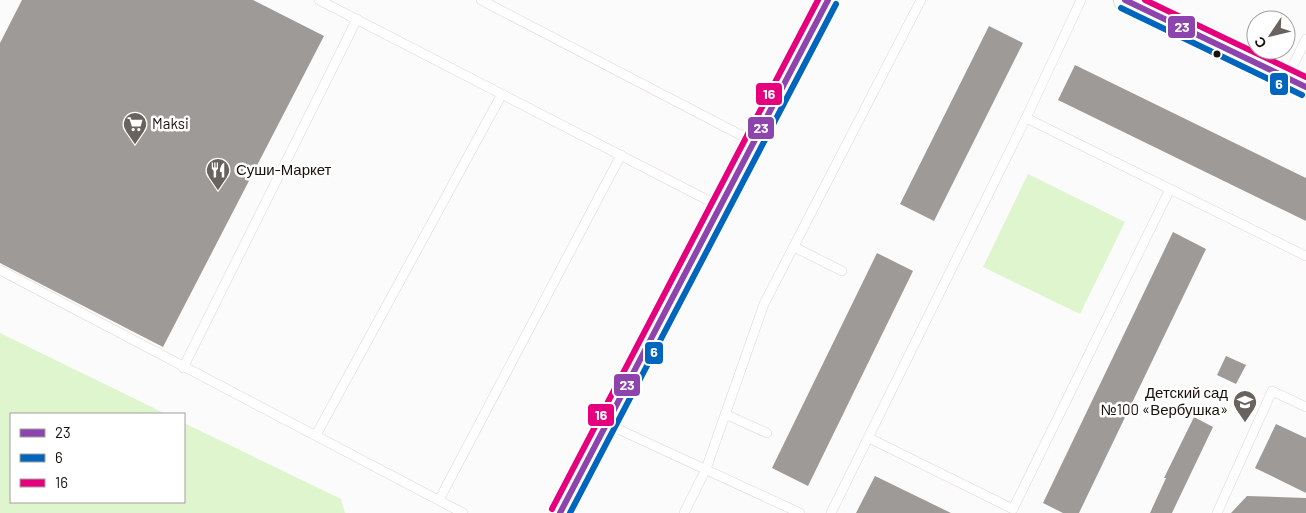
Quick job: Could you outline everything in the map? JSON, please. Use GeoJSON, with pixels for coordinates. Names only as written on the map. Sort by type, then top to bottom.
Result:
{"type":"FeatureCollection","features":[{"type":"Feature","properties":{"kind":"street"},"geometry":{"type":"LineString","coordinates":[[560,513],[828,0]]}},
{"type":"Feature","properties":{"kind":"street"},"geometry":{"type":"LineString","coordinates":[[1125,0],[1300,79]]}},
{"type":"Feature","properties":{"kind":"lane"},"geometry":{"type":"LineString","coordinates":[[319,0],[721,207]]}},
{"type":"Feature","properties":{"kind":"lane"},"geometry":{"type":"LineString","coordinates":[[481,0],[754,142]]}},
{"type":"Feature","properties":{"kind":"lane"},"geometry":{"type":"LineString","coordinates":[[684,513],[706,469],[764,304],[921,0]]}},
{"type":"Feature","properties":{"kind":"lane"},"geometry":{"type":"LineString","coordinates":[[831,513],[1026,118],[1081,0]]}},
{"type":"Feature","properties":{"kind":"lane"},"geometry":{"type":"LineString","coordinates":[[183,368],[357,19]]}},
{"type":"Feature","properties":{"kind":"lane"},"geometry":{"type":"LineString","coordinates":[[1300,79],[1306,39]]}},
{"type":"Feature","properties":{"kind":"lane"},"geometry":{"type":"LineString","coordinates":[[316,435],[502,94]]}},
{"type":"Feature","properties":{"kind":"lane"},"geometry":{"type":"LineString","coordinates":[[1026,118],[1306,256]]}},
{"type":"Feature","properties":{"kind":"lane"},"geometry":{"type":"LineString","coordinates":[[439,500],[621,155]]}},
{"type":"Feature","properties":{"kind":"lane"},"geometry":{"type":"LineString","coordinates":[[869,438],[1013,509],[1170,189]]}},
{"type":"Feature","properties":{"kind":"lane"},"geometry":{"type":"LineString","coordinates":[[794,247],[842,271]]}},
{"type":"Feature","properties":{"kind":"lane"},"geometry":{"type":"LineString","coordinates":[[0,270],[183,368],[316,435],[463,513]]}},
{"type":"Feature","properties":{"kind":"lane"},"geometry":{"type":"LineString","coordinates":[[1217,513],[1272,392],[1306,407]]}},
{"type":"Feature","properties":{"kind":"lane"},"geometry":{"type":"LineString","coordinates":[[725,414],[767,433]]}},
{"type":"Feature","properties":{"kind":"lane"},"geometry":{"type":"LineString","coordinates":[[606,424],[800,513]]}},
{"type":"Feature","properties":{"kind":"green space"},"geometry":{"type":"Polygon","coordinates":[[[1028,174],[1125,222],[1080,314],[983,267],[1028,174]]]}},
{"type":"Feature","properties":{"kind":"green space"},"geometry":{"type":"Polygon","coordinates":[[[0,333],[164,413],[10,413],[10,503],[185,503],[185,423],[341,499],[345,513],[0,513],[0,333]]]}},
{"type":"Feature","properties":{"kind":"building"},"geometry":{"type":"Polygon","coordinates":[[[22,0],[253,0],[324,36],[163,347],[0,263],[0,43],[22,0]]]}},
{"type":"Feature","properties":{"kind":"building"},"geometry":{"type":"Polygon","coordinates":[[[989,26],[1023,43],[934,221],[900,204],[989,26]]]}},
{"type":"Feature","properties":{"kind":"building"},"geometry":{"type":"Polygon","coordinates":[[[1075,65],[1306,178],[1306,221],[1058,100],[1075,65]]]}},
{"type":"Feature","properties":{"kind":"building"},"geometry":{"type":"Polygon","coordinates":[[[1173,232],[1206,249],[1079,513],[1063,513],[1043,503],[1173,232]]]}},
{"type":"Feature","properties":{"kind":"building"},"geometry":{"type":"Polygon","coordinates":[[[877,253],[913,271],[808,486],[772,468],[877,253]]]}},
{"type":"Feature","properties":{"kind":"building"},"geometry":{"type":"Polygon","coordinates":[[[1226,356],[1246,365],[1236,384],[1217,375],[1226,356]]]}},
{"type":"Feature","properties":{"kind":"building"},"geometry":{"type":"Polygon","coordinates":[[[1194,417],[1213,427],[1172,513],[1150,513],[1166,478],[1164,478],[1194,417]]]}},
{"type":"Feature","properties":{"kind":"building"},"geometry":{"type":"Polygon","coordinates":[[[1276,424],[1306,438],[1306,493],[1255,468],[1276,424]]]}},
{"type":"Feature","properties":{"kind":"building"},"geometry":{"type":"Polygon","coordinates":[[[875,476],[951,513],[856,513],[875,476]]]}},
{"type":"Feature","properties":{"kind":"building"},"geometry":{"type":"Polygon","coordinates":[[[1247,496],[1306,498],[1306,513],[1231,513],[1247,496]]]}},
{"type":"Feature","properties":{"kind":"transit line","name":"16"},"geometry":{"type":"LineString","coordinates":[[552,509],[818,0]]}},
{"type":"Feature","properties":{"kind":"transit line","name":"23"},"geometry":{"type":"LineString","coordinates":[[560,513],[828,0]]}},
{"type":"Feature","properties":{"kind":"transit line","name":"23"},"geometry":{"type":"LineString","coordinates":[[1125,0],[1306,87]]}},
{"type":"Feature","properties":{"kind":"transit line","name":"16"},"geometry":{"type":"LineString","coordinates":[[1145,0],[1306,77]]}},
{"type":"Feature","properties":{"kind":"transit line","name":"6"},"geometry":{"type":"LineString","coordinates":[[570,513],[836,4]]}},
{"type":"Feature","properties":{"kind":"transit line","name":"6"},"geometry":{"type":"LineString","coordinates":[[1121,8],[1302,95]]}},
{"type":"Feature","properties":{"kind":"place","name":"Maksi"},"geometry":{"type":"Point","coordinates":[135,145]}},
{"type":"Feature","properties":{"kind":"place","name":"Суши-Маркет"},"geometry":{"type":"Point","coordinates":[218,191]}},
{"type":"Feature","properties":{"kind":"place","name":"Детский сад №100 «Вербушка»"},"geometry":{"type":"Point","coordinates":[1245,423]}}]}
